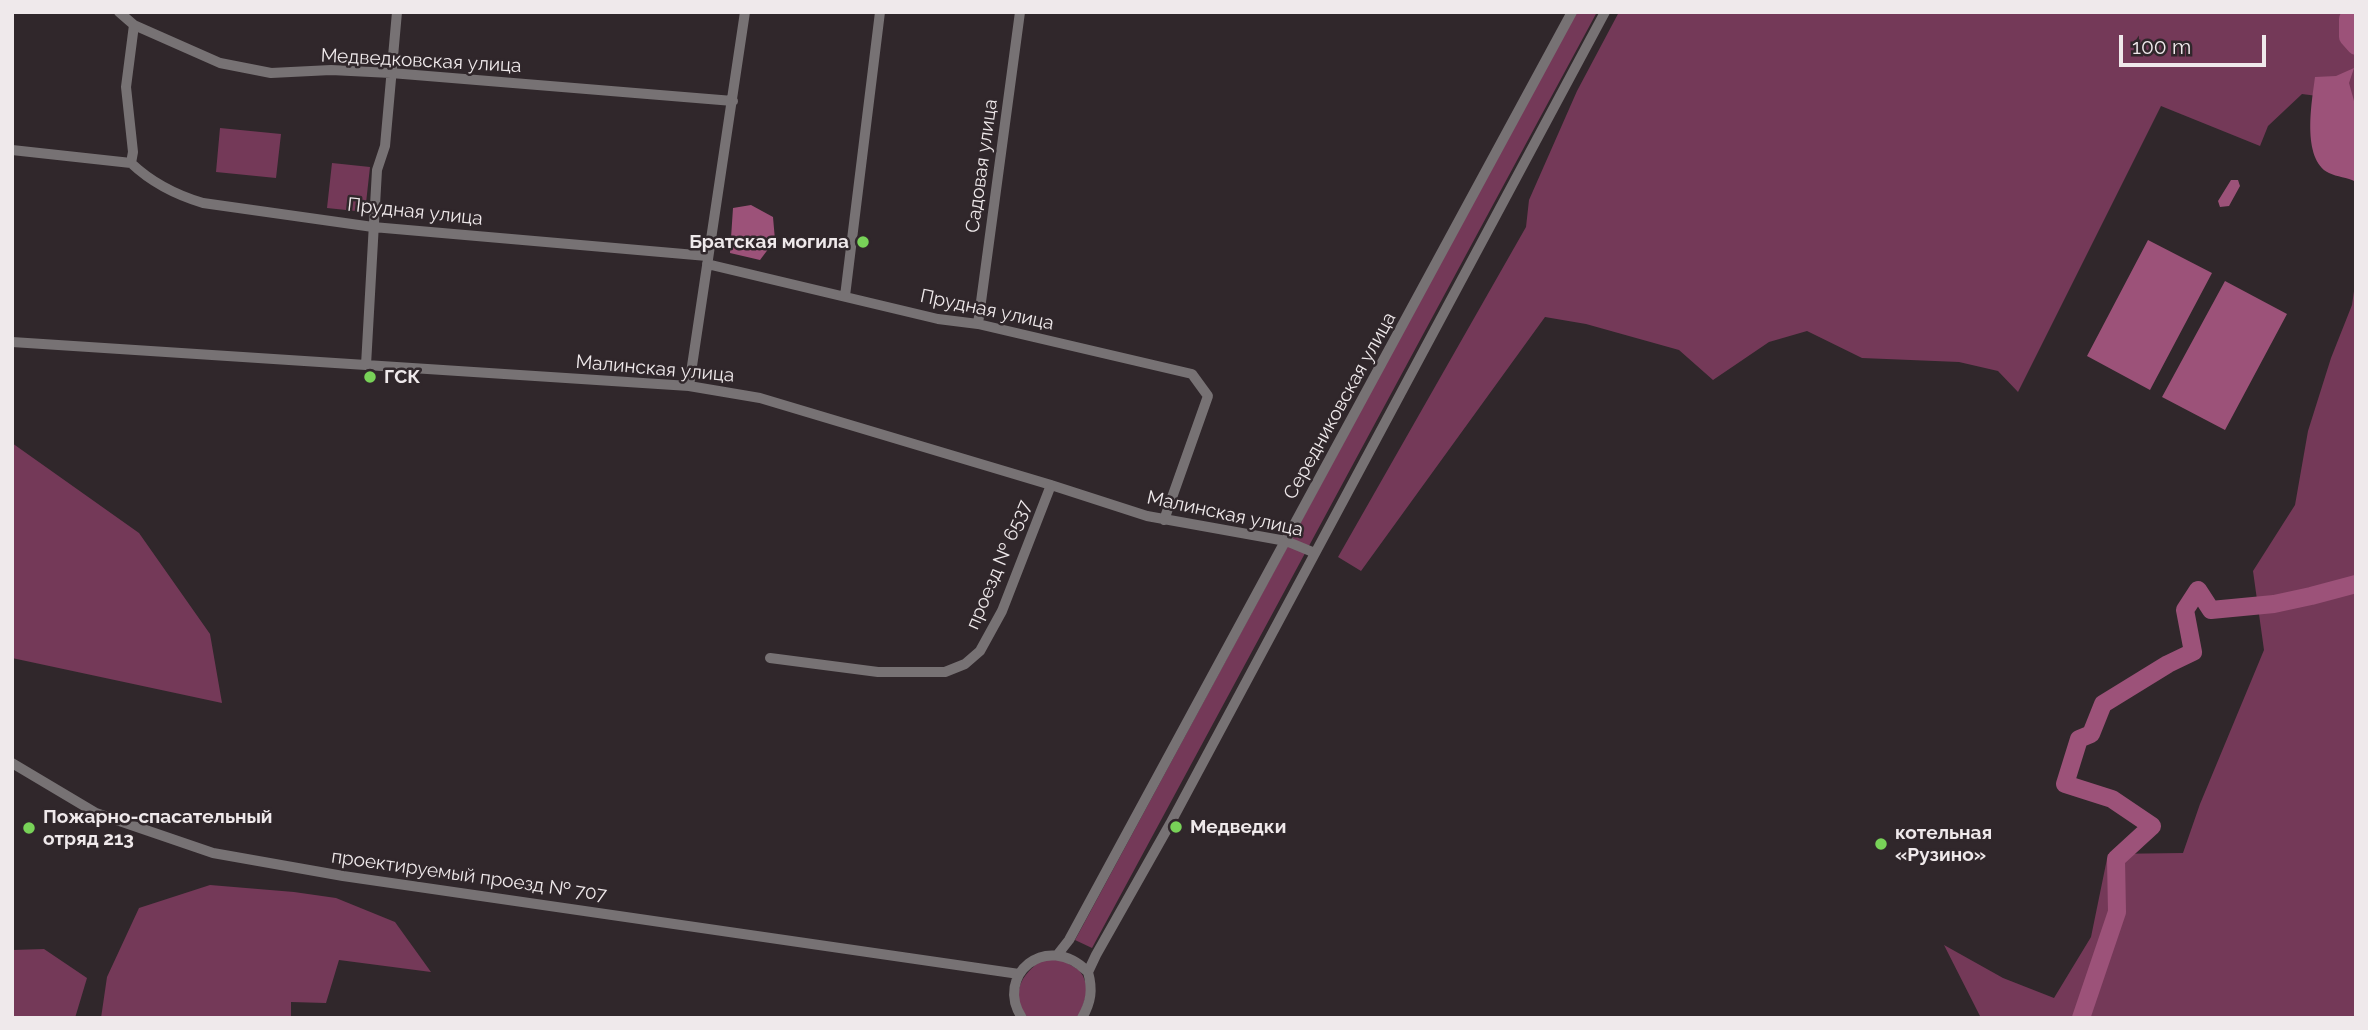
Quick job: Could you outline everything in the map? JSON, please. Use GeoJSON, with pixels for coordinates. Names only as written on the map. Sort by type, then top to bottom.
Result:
{"type":"FeatureCollection","features":[{"type":"Feature","properties":{"kind":"street","name":"Медведковская улица"},"geometry":{"type":"LineString","coordinates":[[119,12],[134,25],[220,62],[271,73],[331,70],[733,101]]}},
{"type":"Feature","properties":{"kind":"street"},"geometry":{"type":"LineString","coordinates":[[366,365],[377,170],[385,146],[397,12]]}},
{"type":"Feature","properties":{"kind":"street"},"geometry":{"type":"LineString","coordinates":[[689,386],[745,12]]}},
{"type":"Feature","properties":{"kind":"street"},"geometry":{"type":"LineString","coordinates":[[845,296],[880,12]]}},
{"type":"Feature","properties":{"kind":"street","name":"Садовая улица"},"geometry":{"type":"LineString","coordinates":[[978,324],[1020,12]]}},
{"type":"Feature","properties":{"kind":"street","name":"Середниковская улица"},"geometry":{"type":"LineString","coordinates":[[1058,954],[1069,940],[1572,12]]}},
{"type":"Feature","properties":{"kind":"street"},"geometry":{"type":"LineString","coordinates":[[1088,972],[1605,12]]}},
{"type":"Feature","properties":{"kind":"street"},"geometry":{"type":"LineString","coordinates":[[12,150],[131,163],[133,152],[126,87],[134,25]]}},
{"type":"Feature","properties":{"kind":"street","name":"Прудная улица"},"geometry":{"type":"LineString","coordinates":[[131,163],[144,175],[177,195],[203,203],[373,227],[707,260],[938,318],[978,324],[1192,374],[1208,396],[1164,520]]}},
{"type":"Feature","properties":{"kind":"street","name":"Малинская улица"},"geometry":{"type":"LineString","coordinates":[[12,342],[689,386],[760,398],[1164,520],[1286,541],[1315,552]]}},
{"type":"Feature","properties":{"kind":"street","name":"проезд № 6537"},"geometry":{"type":"LineString","coordinates":[[770,658],[878,673],[945,673],[965,664],[980,651],[1002,611],[1051,485]]}},
{"type":"Feature","properties":{"kind":"street","name":"проектируемый проезд № 707"},"geometry":{"type":"LineString","coordinates":[[12,763],[96,813],[214,853],[357,878],[1019,974]]}},
{"type":"Feature","properties":{"kind":"street"},"geometry":{"type":"LineString","coordinates":[[1022,1018],[1014,1000],[1019,974],[1042,956],[1058,954],[1072,959],[1088,972],[1091,1000],[1083,1018]]}},
{"type":"Feature","properties":{"kind":"shaded area"},"geometry":{"type":"Polygon","coordinates":[[[1576,12],[1597,12],[1092,948],[1075,940],[1576,12]]]}},
{"type":"Feature","properties":{"kind":"shaded area"},"geometry":{"type":"Polygon","coordinates":[[[1619,12],[2356,12],[2356,101],[2302,94],[2268,126],[2260,146],[2161,106],[2018,392],[1998,371],[1959,362],[1862,358],[1807,331],[1769,342],[1713,380],[1679,350],[1586,324],[1545,317],[1361,571],[1338,557],[1526,227],[1529,200],[1577,91],[1619,12]]]}},
{"type":"Feature","properties":{"kind":"shaded area"},"geometry":{"type":"Polygon","coordinates":[[[2354,68],[2349,83],[2356,108],[2356,182],[2329,173],[2320,166],[2311,143],[2310,129],[2315,77],[2336,76],[2354,68]]]}},
{"type":"Feature","properties":{"kind":"shaded area"},"geometry":{"type":"Polygon","coordinates":[[[220,128],[281,134],[276,178],[216,172],[220,128]]]}},
{"type":"Feature","properties":{"kind":"shaded area"},"geometry":{"type":"Polygon","coordinates":[[[332,163],[370,167],[365,212],[327,208],[332,163]]]}},
{"type":"Feature","properties":{"kind":"shaded area"},"geometry":{"type":"Polygon","coordinates":[[[2231,180],[2238,180],[2240,186],[2229,206],[2220,207],[2218,201],[2231,180]]]}},
{"type":"Feature","properties":{"kind":"shaded area"},"geometry":{"type":"Polygon","coordinates":[[[751,205],[773,217],[775,240],[760,260],[730,253],[733,208],[751,205]]]}},
{"type":"Feature","properties":{"kind":"shaded area"},"geometry":{"type":"Polygon","coordinates":[[[2148,240],[2212,273],[2150,390],[2087,356],[2148,240]]]}},
{"type":"Feature","properties":{"kind":"shaded area"},"geometry":{"type":"Polygon","coordinates":[[[2356,277],[2356,1018],[1981,1018],[1944,945],[2003,978],[2054,998],[2091,937],[2108,854],[2183,853],[2200,804],[2264,650],[2253,571],[2295,505],[2308,431],[2331,358],[2352,305],[2356,277]]]}},
{"type":"Feature","properties":{"kind":"shaded area"},"geometry":{"type":"Polygon","coordinates":[[[2225,281],[2287,314],[2225,430],[2162,397],[2225,281]]]}},
{"type":"Feature","properties":{"kind":"shaded area"},"geometry":{"type":"Polygon","coordinates":[[[12,443],[139,533],[210,634],[222,703],[12,658],[12,443]]]}},
{"type":"Feature","properties":{"kind":"shaded area"},"geometry":{"type":"Polygon","coordinates":[[[210,885],[336,898],[395,922],[431,972],[339,960],[326,1003],[291,1002],[291,1018],[101,1018],[107,977],[139,908],[210,885]]]}},
{"type":"Feature","properties":{"kind":"shaded area"},"geometry":{"type":"Polygon","coordinates":[[[44,949],[87,978],[75,1018],[12,1018],[12,950],[44,949]]]}},
{"type":"Feature","properties":{"kind":"shaded area"},"geometry":{"type":"Polygon","coordinates":[[[1042,960],[1062,960],[1079,970],[1083,976],[1088,989],[1079,1018],[1028,1018],[1022,1009],[1019,1001],[1020,986],[1028,972],[1042,960]]]}},
{"type":"Feature","properties":{"kind":"waterway"},"geometry":{"type":"LineString","coordinates":[[2356,15],[2348,19],[2348,37],[2356,46]]}},
{"type":"Feature","properties":{"kind":"waterway"},"geometry":{"type":"LineString","coordinates":[[2081,1018],[2117,912],[2116,859],[2152,826],[2112,799],[2065,784],[2079,739],[2091,734],[2103,704],[2168,664],[2193,652],[2185,610],[2198,590],[2211,610],[2274,604],[2356,584]]}},
{"type":"Feature","properties":{"kind":"place","name":"Братская могила"},"geometry":{"type":"Point","coordinates":[863,242]}},
{"type":"Feature","properties":{"kind":"place","name":"ГСК"},"geometry":{"type":"Point","coordinates":[370,377]}},
{"type":"Feature","properties":{"kind":"place","name":"Медведки"},"geometry":{"type":"Point","coordinates":[1176,827]}},
{"type":"Feature","properties":{"kind":"place","name":"Пожарно-спасательный отряд 213"},"geometry":{"type":"Point","coordinates":[29,828]}},
{"type":"Feature","properties":{"kind":"place","name":"котельная «Рузино»"},"geometry":{"type":"Point","coordinates":[1881,844]}}]}
